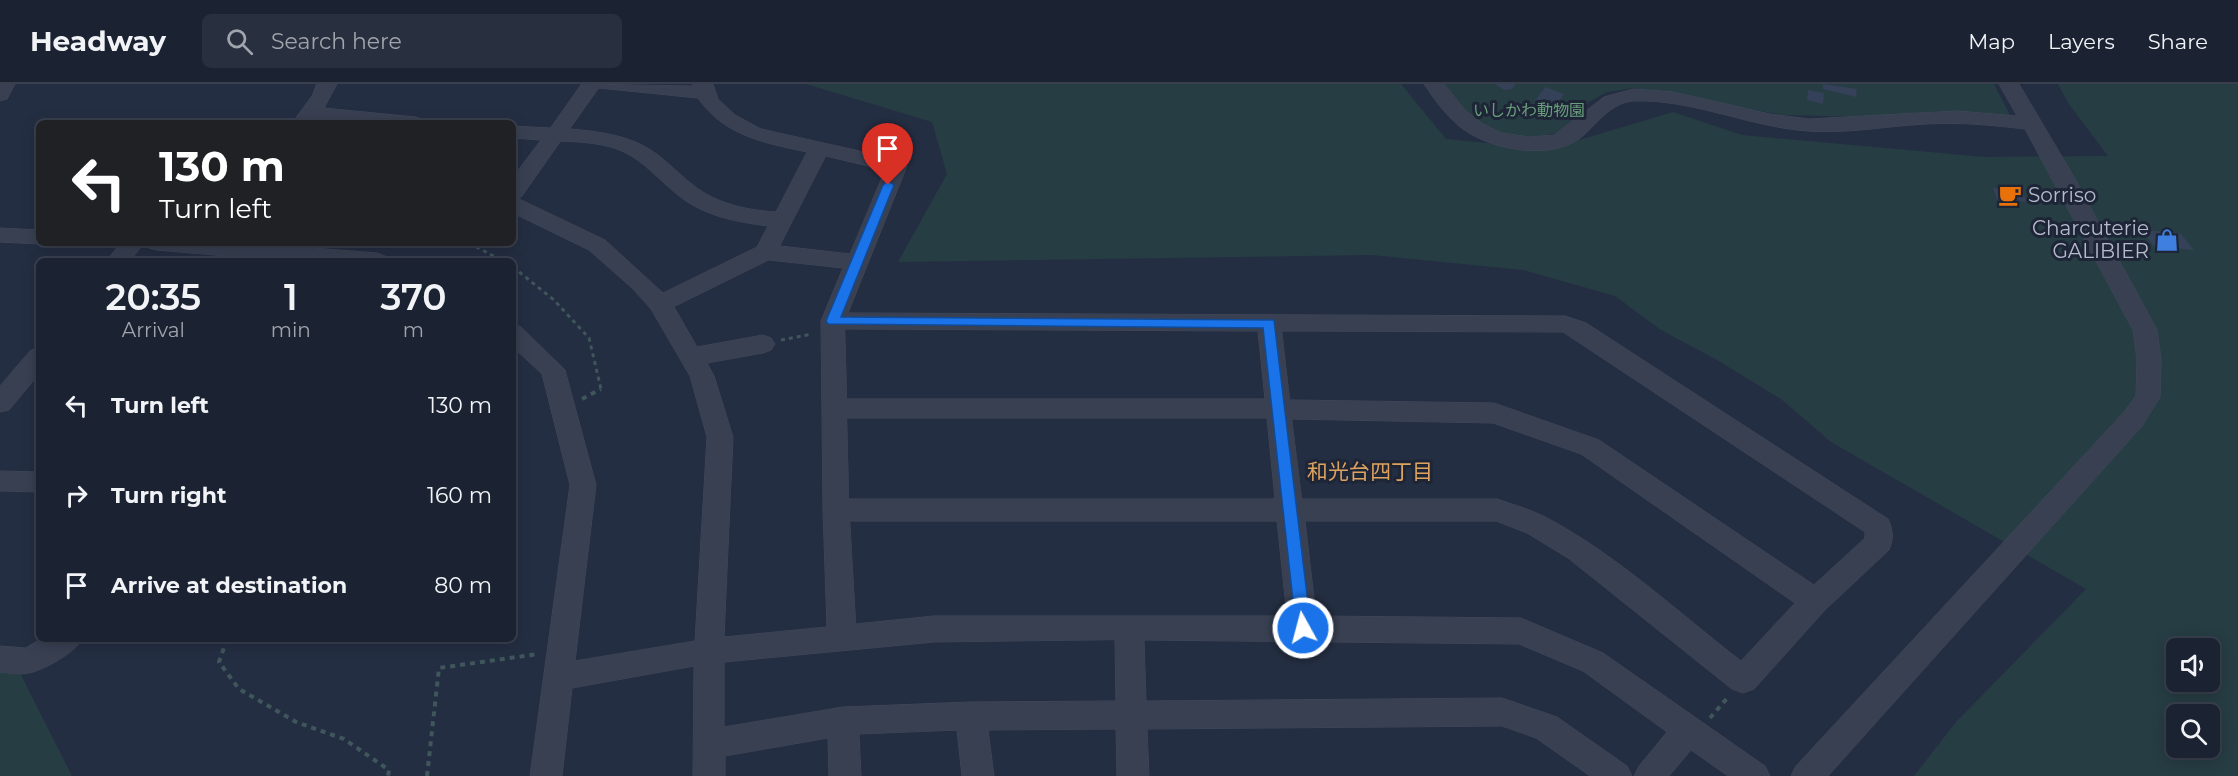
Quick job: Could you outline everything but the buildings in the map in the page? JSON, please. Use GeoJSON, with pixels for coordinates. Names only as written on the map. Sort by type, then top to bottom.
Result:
{"type":"FeatureCollection","features":[{"type":"Feature","properties":{"kind":"street"},"geometry":{"type":"LineString","coordinates":[[0,95],[5,84]]}},
{"type":"Feature","properties":{"kind":"street"},"geometry":{"type":"LineString","coordinates":[[306,118],[322,97],[327,84]]}},
{"type":"Feature","properties":{"kind":"street"},"geometry":{"type":"LineString","coordinates":[[516,188],[592,84]]}},
{"type":"Feature","properties":{"kind":"street"},"geometry":{"type":"LineString","coordinates":[[606,84],[704,88],[728,119],[754,134],[897,166],[856,262],[833,326],[836,510],[842,636]]}},
{"type":"Feature","properties":{"kind":"street"},"geometry":{"type":"LineString","coordinates":[[1434,84],[1455,115],[1469,127],[1487,136],[1531,143],[1563,139],[1604,104],[1631,95],[1667,98],[1791,123],[1872,124],[1945,117],[2031,124]]}},
{"type":"Feature","properties":{"kind":"street"},"geometry":{"type":"LineString","coordinates":[[1807,776],[2133,419],[2148,397],[2149,359],[2145,330],[2063,177],[2009,84]]}},
{"type":"Feature","properties":{"kind":"street"},"geometry":{"type":"LineString","coordinates":[[306,118],[350,120]]}},
{"type":"Feature","properties":{"kind":"street"},"geometry":{"type":"LineString","coordinates":[[516,132],[612,141],[630,147],[648,158],[685,190],[711,207],[762,219],[782,220]]}},
{"type":"Feature","properties":{"kind":"street"},"geometry":{"type":"LineString","coordinates":[[766,252],[819,149]]}},
{"type":"Feature","properties":{"kind":"street"},"geometry":{"type":"LineString","coordinates":[[516,205],[597,245],[640,282],[660,304],[702,376],[720,436],[709,651],[709,776]]}},
{"type":"Feature","properties":{"kind":"street"},"geometry":{"type":"LineString","coordinates":[[0,235],[36,237]]}},
{"type":"Feature","properties":{"kind":"street"},"geometry":{"type":"LineString","coordinates":[[120,258],[130,246]]}},
{"type":"Feature","properties":{"kind":"street"},"geometry":{"type":"LineString","coordinates":[[188,246],[325,258]]}},
{"type":"Feature","properties":{"kind":"street"},"geometry":{"type":"LineString","coordinates":[[660,304],[766,252],[856,262]]}},
{"type":"Feature","properties":{"kind":"street"},"geometry":{"type":"LineString","coordinates":[[1269,324],[1303,628]]}},
{"type":"Feature","properties":{"kind":"street"},"geometry":{"type":"LineString","coordinates":[[833,326],[1565,324],[1578,329],[1878,527],[1879,542],[1815,601],[1743,680],[1578,550],[1537,525],[1497,510],[1289,508],[836,510]]}},
{"type":"Feature","properties":{"kind":"street"},"geometry":{"type":"LineString","coordinates":[[516,336],[553,370],[583,485],[546,776]]}},
{"type":"Feature","properties":{"kind":"street"},"geometry":{"type":"LineString","coordinates":[[692,357],[763,344]]}},
{"type":"Feature","properties":{"kind":"street"},"geometry":{"type":"LineString","coordinates":[[0,404],[36,361]]}},
{"type":"Feature","properties":{"kind":"street"},"geometry":{"type":"LineString","coordinates":[[834,408],[1279,409],[1494,413],[1590,447],[1815,601]]}},
{"type":"Feature","properties":{"kind":"street"},"geometry":{"type":"LineString","coordinates":[[0,481],[36,482]]}},
{"type":"Feature","properties":{"kind":"street"},"geometry":{"type":"LineString","coordinates":[[562,664],[934,629],[1129,627],[1521,631],[1593,662],[1754,776]]}},
{"type":"Feature","properties":{"kind":"street"},"geometry":{"type":"LineString","coordinates":[[1129,627],[1133,776]]}},
{"type":"Feature","properties":{"kind":"street"},"geometry":{"type":"LineString","coordinates":[[0,659],[28,661],[62,642]]}},
{"type":"Feature","properties":{"kind":"street"},"geometry":{"type":"LineString","coordinates":[[710,744],[843,721],[971,716],[1502,712],[1546,727],[1616,776]]}},
{"type":"Feature","properties":{"kind":"street"},"geometry":{"type":"LineString","coordinates":[[971,716],[978,776]]}},
{"type":"Feature","properties":{"kind":"street"},"geometry":{"type":"LineString","coordinates":[[843,721],[845,776]]}},
{"type":"Feature","properties":{"kind":"street"},"geometry":{"type":"LineString","coordinates":[[1650,776],[1682,736],[1696,735]]}},
{"type":"Feature","properties":{"kind":"path"},"geometry":{"type":"LineString","coordinates":[[474,246],[496,258]]}},
{"type":"Feature","properties":{"kind":"path"},"geometry":{"type":"LineString","coordinates":[[516,270],[561,308],[590,340],[595,373],[601,389],[563,410]]}},
{"type":"Feature","properties":{"kind":"path"},"geometry":{"type":"LineString","coordinates":[[763,344],[833,326]]}},
{"type":"Feature","properties":{"kind":"path"},"geometry":{"type":"LineString","coordinates":[[226,642],[219,662],[239,689],[296,722],[344,739],[389,770],[388,776]]}},
{"type":"Feature","properties":{"kind":"path"},"geometry":{"type":"LineString","coordinates":[[427,776],[439,668],[562,664]]}},
{"type":"Feature","properties":{"kind":"path"},"geometry":{"type":"LineString","coordinates":[[1696,735],[1743,680]]}},
{"type":"Feature","properties":{"kind":"green space"},"geometry":{"type":"Polygon","coordinates":[[[806,84],[1401,84],[1446,139],[1549,149],[1673,112],[1742,135],[1985,157],[2108,156],[2068,103],[2058,84],[2238,84],[2238,776],[1914,776],[1956,722],[2086,589],[1831,442],[1781,399],[1717,360],[1661,330],[1615,296],[1523,270],[1372,255],[898,262],[947,174],[932,122],[806,84]]]}},
{"type":"Feature","properties":{"kind":"green space","name":"いしかわ動物園"},"geometry":{"type":"Polygon","coordinates":[[[1444,84],[1994,84],[2011,117],[1942,111],[1871,117],[1783,115],[1634,88],[1607,92],[1589,102],[1577,117],[1557,133],[1535,137],[1502,135],[1479,125],[1460,109],[1444,84]]]}},
{"type":"Feature","properties":{"kind":"green space"},"geometry":{"type":"Polygon","coordinates":[[[17,667],[72,776],[0,776],[0,670],[17,667]]]}},
{"type":"Feature","properties":{"kind":"place","name":"Sorriso"},"geometry":{"type":"Point","coordinates":[2010,195]}},
{"type":"Feature","properties":{"kind":"place","name":"Charcuterie GALIBIER"},"geometry":{"type":"Point","coordinates":[2167,240]}},
{"type":"Feature","properties":{"kind":"district","name":"和光台四丁目"},"geometry":{"type":"Point","coordinates":[1370,471]}},
{"type":"Feature","properties":{"kind":"route"},"geometry":{"type":"LineString","coordinates":[[888,185],[833,321],[1269,324],[1303,628]]}}]}
